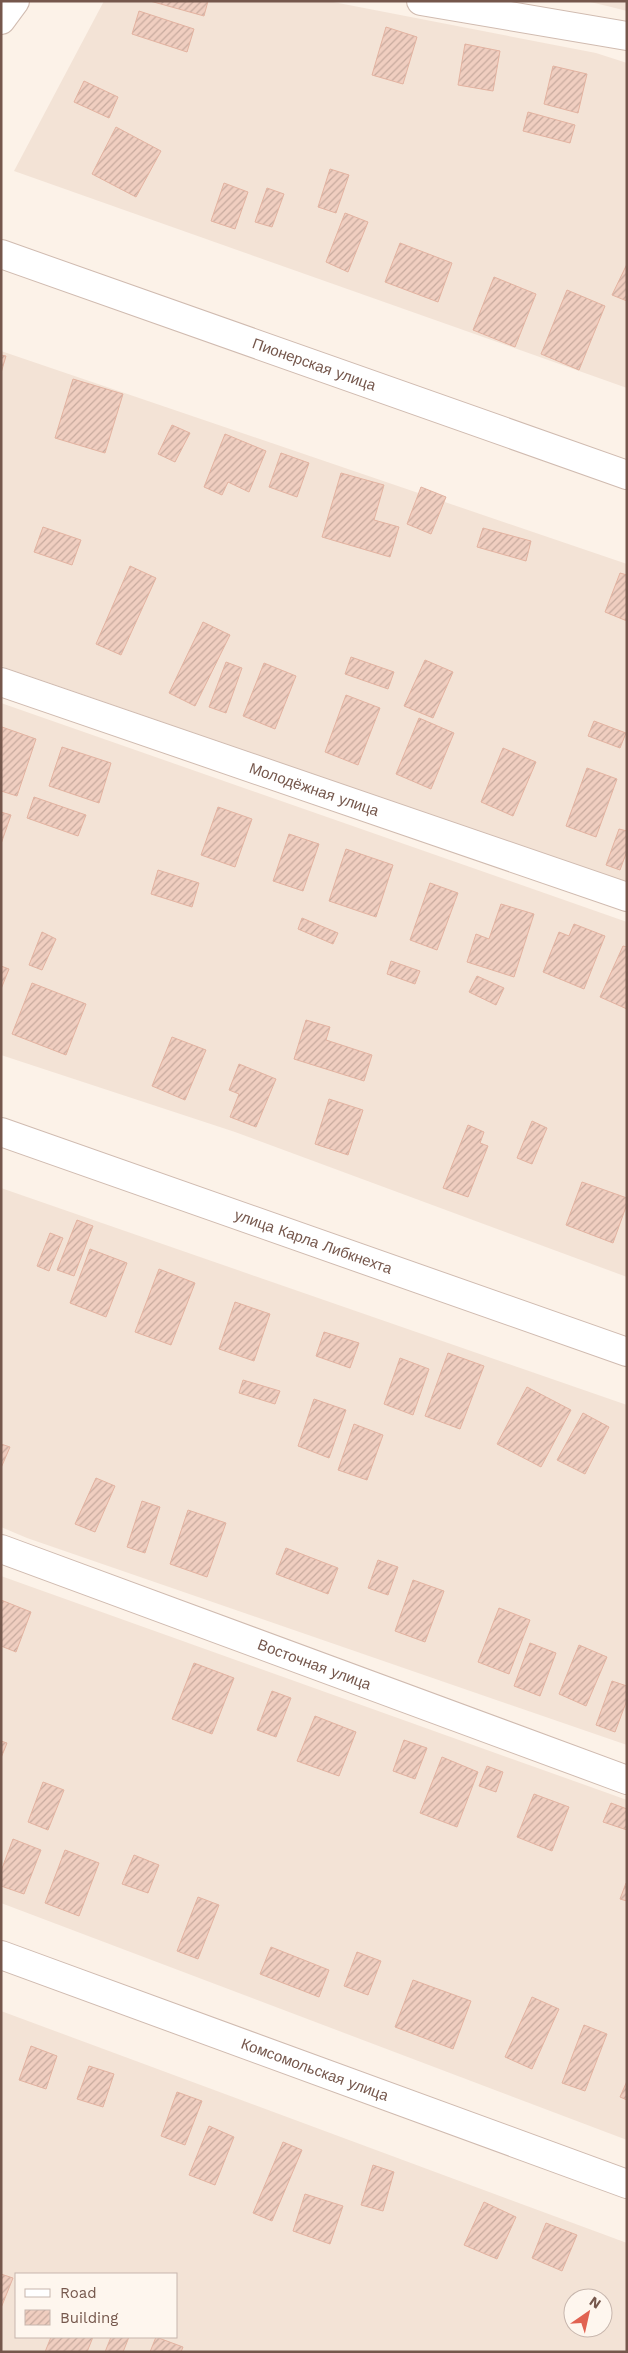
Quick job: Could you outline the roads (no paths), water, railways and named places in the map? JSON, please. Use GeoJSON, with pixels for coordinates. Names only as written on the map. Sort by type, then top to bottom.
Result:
{"type":"FeatureCollection","features":[{"type":"Feature","properties":{"kind":"street"},"geometry":{"type":"LineString","coordinates":[[1,20],[15,1]]}},
{"type":"Feature","properties":{"kind":"street"},"geometry":{"type":"LineString","coordinates":[[420,1],[627,36]]}},
{"type":"Feature","properties":{"kind":"street","name":"Пионерская улица"},"geometry":{"type":"LineString","coordinates":[[1,254],[627,475]]}},
{"type":"Feature","properties":{"kind":"street","name":"Молодёжная улица"},"geometry":{"type":"LineString","coordinates":[[1,682],[627,897]]}},
{"type":"Feature","properties":{"kind":"street","name":"улица Карла Либкнехта"},"geometry":{"type":"LineString","coordinates":[[1,1132],[627,1352]]}},
{"type":"Feature","properties":{"kind":"street","name":"Восточная улица"},"geometry":{"type":"LineString","coordinates":[[1,1549],[627,1780]]}},
{"type":"Feature","properties":{"kind":"street","name":"Комсомольская улица"},"geometry":{"type":"LineString","coordinates":[[1,1955],[627,2184]]}}]}
